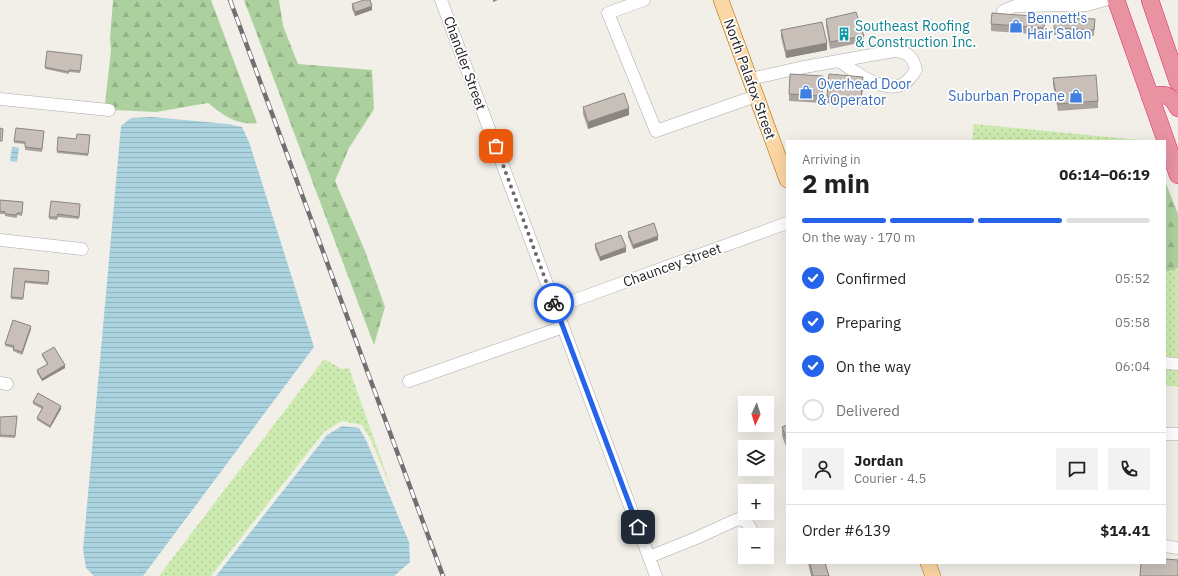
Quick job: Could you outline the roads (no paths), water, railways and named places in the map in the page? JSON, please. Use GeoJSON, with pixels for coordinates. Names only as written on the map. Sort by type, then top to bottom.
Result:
{"type":"FeatureCollection","features":[{"type":"Feature","properties":{"kind":"highway"},"geometry":{"type":"LineString","coordinates":[[1116,0],[1165,140]]}},
{"type":"Feature","properties":{"kind":"highway"},"geometry":{"type":"LineString","coordinates":[[1150,0],[1178,82]]}},
{"type":"Feature","properties":{"kind":"highway"},"geometry":{"type":"LineString","coordinates":[[1150,98],[1161,94],[1168,95],[1178,108]]}},
{"type":"Feature","properties":{"kind":"highway"},"geometry":{"type":"LineString","coordinates":[[1166,142],[1178,175]]}},
{"type":"Feature","properties":{"kind":"main road","name":"North Palafox Street"},"geometry":{"type":"LineString","coordinates":[[721,0],[786,177]]}},
{"type":"Feature","properties":{"kind":"main road"},"geometry":{"type":"LineString","coordinates":[[928,564],[933,576]]}},
{"type":"Feature","properties":{"kind":"street","name":"Chandler Street"},"geometry":{"type":"LineString","coordinates":[[441,0],[656,576]]}},
{"type":"Feature","properties":{"kind":"street"},"geometry":{"type":"LineString","coordinates":[[644,0],[608,13],[656,131],[756,96]]}},
{"type":"Feature","properties":{"kind":"street"},"geometry":{"type":"LineString","coordinates":[[1003,11],[1015,6],[1087,5],[1105,0]]}},
{"type":"Feature","properties":{"kind":"street"},"geometry":{"type":"LineString","coordinates":[[750,79],[839,61],[894,51],[909,54],[914,60],[916,70],[901,86],[890,86],[865,78],[839,61]]}},
{"type":"Feature","properties":{"kind":"street"},"geometry":{"type":"LineString","coordinates":[[0,99],[109,110]]}},
{"type":"Feature","properties":{"kind":"street","name":"Chauncey Street"},"geometry":{"type":"LineString","coordinates":[[556,307],[786,223]]}},
{"type":"Feature","properties":{"kind":"street"},"geometry":{"type":"LineString","coordinates":[[0,240],[82,249]]}},
{"type":"Feature","properties":{"kind":"street"},"geometry":{"type":"LineString","coordinates":[[409,381],[563,327]]}},
{"type":"Feature","properties":{"kind":"street"},"geometry":{"type":"LineString","coordinates":[[1166,363],[1178,364],[1178,361]]}},
{"type":"Feature","properties":{"kind":"street"},"geometry":{"type":"LineString","coordinates":[[1166,434],[1178,434]]}},
{"type":"Feature","properties":{"kind":"street"},"geometry":{"type":"LineString","coordinates":[[649,557],[738,519],[746,521],[750,528]]}},
{"type":"Feature","properties":{"kind":"street"},"geometry":{"type":"LineString","coordinates":[[1166,546],[1178,548]]}},
{"type":"Feature","properties":{"kind":"water"},"geometry":{"type":"Polygon","coordinates":[[[152,117],[228,124],[242,127],[249,142],[314,347],[143,576],[94,576],[86,568],[83,550],[121,126],[131,118],[152,117]]]}},
{"type":"Feature","properties":{"kind":"water"},"geometry":{"type":"Polygon","coordinates":[[[12,147],[19,148],[17,162],[10,161],[12,147]]]}},
{"type":"Feature","properties":{"kind":"water"},"geometry":{"type":"Polygon","coordinates":[[[342,426],[359,428],[366,440],[409,542],[410,562],[394,576],[216,576],[327,435],[342,426]]]}},
{"type":"Feature","properties":{"kind":"railway"},"geometry":{"type":"LineString","coordinates":[[230,0],[443,576]]}},
{"type":"Feature","properties":{"kind":"place","name":"Bennett's Hair Salon"},"geometry":{"type":"Point","coordinates":[1016,26]}},
{"type":"Feature","properties":{"kind":"place","name":"Southeast Roofing & Construction Inc."},"geometry":{"type":"Point","coordinates":[844,34]}},
{"type":"Feature","properties":{"kind":"place","name":"Overhead Door & Operator"},"geometry":{"type":"Point","coordinates":[806,92]}},
{"type":"Feature","properties":{"kind":"place","name":"Suburban Propane"},"geometry":{"type":"Point","coordinates":[1076,96]}}]}
